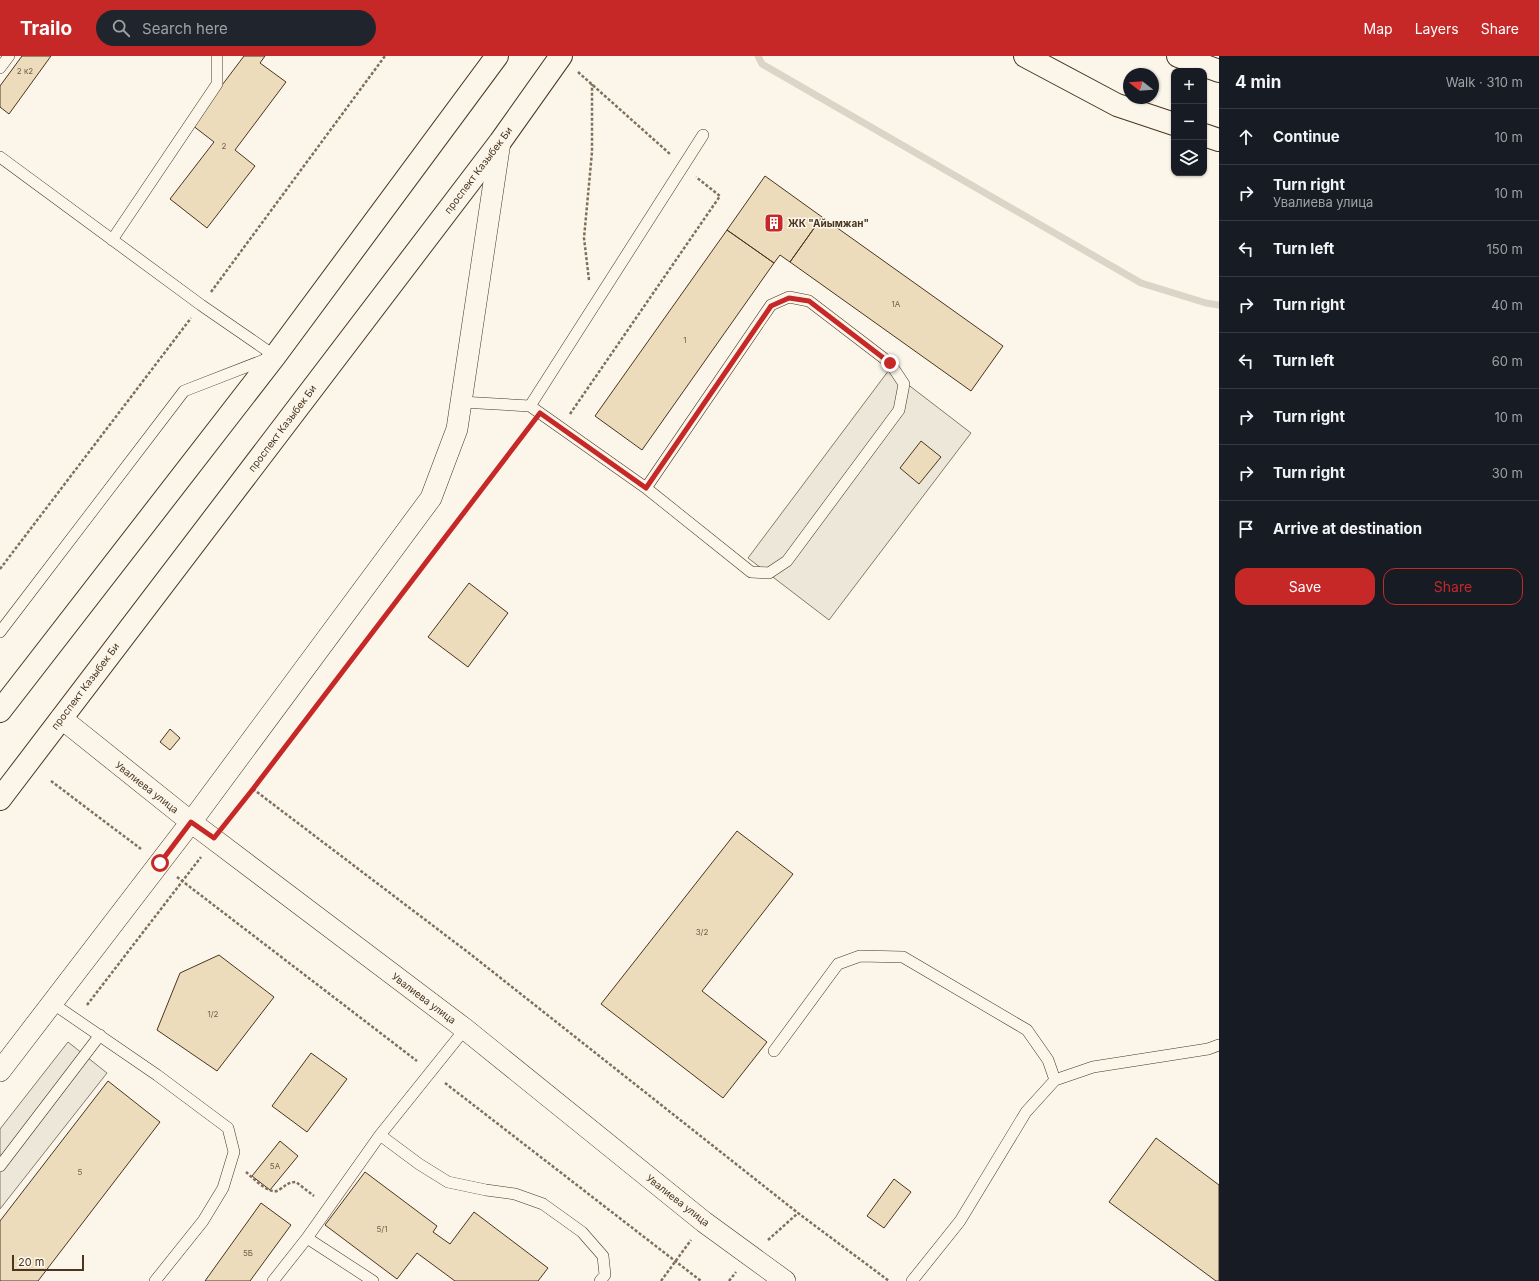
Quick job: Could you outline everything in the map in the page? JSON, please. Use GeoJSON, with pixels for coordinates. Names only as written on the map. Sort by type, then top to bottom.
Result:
{"type":"FeatureCollection","features":[{"type":"Feature","properties":{"kind":"street"},"geometry":{"type":"LineString","coordinates":[[0,711],[275,356],[497,56]]}},
{"type":"Feature","properties":{"kind":"street","name":"проспект Казыбек Би"},"geometry":{"type":"LineString","coordinates":[[0,799],[60,718],[500,142],[561,56]]}},
{"type":"Feature","properties":{"kind":"street"},"geometry":{"type":"LineString","coordinates":[[1025,56],[1117,105],[1171,123]]}},
{"type":"Feature","properties":{"kind":"street"},"geometry":{"type":"LineString","coordinates":[[1178,56],[1219,70]]}},
{"type":"Feature","properties":{"kind":"street"},"geometry":{"type":"LineString","coordinates":[[1207,136],[1219,140]]}},
{"type":"Feature","properties":{"kind":"street"},"geometry":{"type":"LineString","coordinates":[[0,1071],[191,822],[431,498],[457,429],[500,142]]}},
{"type":"Feature","properties":{"kind":"street","name":"Увалиева улица"},"geometry":{"type":"LineString","coordinates":[[60,718],[191,822],[465,1029],[704,1222],[785,1281]]}},
{"type":"Feature","properties":{"kind":"lane"},"geometry":{"type":"LineString","coordinates":[[0,68],[9,56]]}},
{"type":"Feature","properties":{"kind":"lane"},"geometry":{"type":"LineString","coordinates":[[112,240],[217,84],[217,56]]}},
{"type":"Feature","properties":{"kind":"lane"},"geometry":{"type":"LineString","coordinates":[[530,406],[703,135]]}},
{"type":"Feature","properties":{"kind":"lane"},"geometry":{"type":"LineString","coordinates":[[0,156],[112,240],[275,356]]}},
{"type":"Feature","properties":{"kind":"lane"},"geometry":{"type":"LineString","coordinates":[[461,402],[530,406],[646,488],[751,572],[769,573],[787,561],[899,410],[904,384],[890,363],[809,301],[789,298],[771,306],[646,488]]}},
{"type":"Feature","properties":{"kind":"lane"},"geometry":{"type":"LineString","coordinates":[[0,632],[184,391],[275,356]]}},
{"type":"Feature","properties":{"kind":"lane"},"geometry":{"type":"LineString","coordinates":[[774,1051],[838,964],[860,956],[903,957],[1027,1030],[1048,1060],[1055,1080]]}},
{"type":"Feature","properties":{"kind":"lane"},"geometry":{"type":"LineString","coordinates":[[52,1003],[76,1020],[100,1034],[157,1074],[228,1128],[234,1152],[223,1188],[203,1221],[155,1281]]}},
{"type":"Feature","properties":{"kind":"lane"},"geometry":{"type":"LineString","coordinates":[[273,1281],[328,1208],[380,1135],[465,1029]]}},
{"type":"Feature","properties":{"kind":"lane"},"geometry":{"type":"LineString","coordinates":[[0,1166],[100,1034]]}},
{"type":"Feature","properties":{"kind":"lane"},"geometry":{"type":"LineString","coordinates":[[912,1281],[960,1220],[1026,1112],[1055,1080],[1093,1067],[1208,1049],[1219,1045]]}},
{"type":"Feature","properties":{"kind":"lane"},"geometry":{"type":"LineString","coordinates":[[380,1135],[419,1164],[448,1182],[515,1194],[543,1204],[582,1232],[603,1256],[605,1275],[600,1281]]}},
{"type":"Feature","properties":{"kind":"lane"},"geometry":{"type":"LineString","coordinates":[[306,1238],[373,1281]]}},
{"type":"Feature","properties":{"kind":"path"},"geometry":{"type":"LineString","coordinates":[[592,84],[592,152],[584,238],[593,308]]}},
{"type":"Feature","properties":{"kind":"path"},"geometry":{"type":"LineString","coordinates":[[76,1020],[540,413]]}},
{"type":"Feature","properties":{"kind":"path"},"geometry":{"type":"LineString","coordinates":[[51,781],[160,863],[701,1281]]}},
{"type":"Feature","properties":{"kind":"path"},"geometry":{"type":"LineString","coordinates":[[253,789],[470,953],[798,1213],[889,1281]]}},
{"type":"Feature","properties":{"kind":"path"},"geometry":{"type":"LineString","coordinates":[[231,1160],[270,1191],[277,1192],[290,1182],[296,1182],[328,1208]]}},
{"type":"Feature","properties":{"kind":"path"},"geometry":{"type":"LineString","coordinates":[[751,1255],[798,1213]]}},
{"type":"Feature","properties":{"kind":"path"},"geometry":{"type":"LineString","coordinates":[[661,1281],[704,1222]]}},
{"type":"Feature","properties":{"kind":"shaded area"},"geometry":{"type":"Polygon","coordinates":[[[889,370],[971,433],[829,620],[748,558],[889,370]]]}},
{"type":"Feature","properties":{"kind":"shaded area"},"geometry":{"type":"Polygon","coordinates":[[[68,1042],[107,1073],[0,1209],[0,1129],[68,1042]]]}},
{"type":"Feature","properties":{"kind":"building"},"geometry":{"type":"Polygon","coordinates":[[[22,56],[51,56],[9,114],[0,107],[0,86],[22,56]]]}},
{"type":"Feature","properties":{"kind":"building"},"geometry":{"type":"Polygon","coordinates":[[[244,56],[265,56],[260,63],[286,82],[235,150],[255,166],[207,228],[170,199],[214,142],[192,125],[244,56]]]}},
{"type":"Feature","properties":{"kind":"building","name":"ЖК \"Айымжан\""},"geometry":{"type":"Polygon","coordinates":[[[765,176],[822,217],[790,262],[780,255],[774,263],[727,230],[765,176]]]}},
{"type":"Feature","properties":{"kind":"building"},"geometry":{"type":"Polygon","coordinates":[[[822,217],[1003,346],[971,391],[790,262],[822,217]]]}},
{"type":"Feature","properties":{"kind":"building"},"geometry":{"type":"Polygon","coordinates":[[[727,230],[774,263],[642,450],[595,416],[727,230]]]}},
{"type":"Feature","properties":{"kind":"building"},"geometry":{"type":"Polygon","coordinates":[[[921,441],[941,457],[919,484],[900,468],[921,441]]]}},
{"type":"Feature","properties":{"kind":"building"},"geometry":{"type":"Polygon","coordinates":[[[469,583],[508,613],[468,667],[428,637],[469,583]]]}},
{"type":"Feature","properties":{"kind":"building"},"geometry":{"type":"Polygon","coordinates":[[[170,729],[180,738],[170,750],[160,742],[170,729]]]}},
{"type":"Feature","properties":{"kind":"building"},"geometry":{"type":"Polygon","coordinates":[[[737,831],[793,874],[702,991],[767,1042],[723,1098],[601,1004],[737,831]]]}},
{"type":"Feature","properties":{"kind":"building"},"geometry":{"type":"Polygon","coordinates":[[[219,955],[274,997],[217,1071],[157,1030],[180,973],[219,955]]]}},
{"type":"Feature","properties":{"kind":"building"},"geometry":{"type":"Polygon","coordinates":[[[311,1053],[347,1079],[307,1132],[272,1106],[311,1053]]]}},
{"type":"Feature","properties":{"kind":"building"},"geometry":{"type":"Polygon","coordinates":[[[108,1081],[160,1122],[38,1281],[0,1281],[0,1221],[108,1081]]]}},
{"type":"Feature","properties":{"kind":"building"},"geometry":{"type":"Polygon","coordinates":[[[1156,1138],[1219,1185],[1219,1281],[1216,1281],[1109,1202],[1156,1138]]]}},
{"type":"Feature","properties":{"kind":"building"},"geometry":{"type":"Polygon","coordinates":[[[280,1141],[298,1156],[270,1190],[252,1176],[280,1141]]]}},
{"type":"Feature","properties":{"kind":"building"},"geometry":{"type":"Polygon","coordinates":[[[365,1172],[437,1226],[433,1232],[450,1244],[474,1212],[548,1268],[538,1281],[455,1281],[417,1253],[397,1279],[325,1225],[365,1172]]]}},
{"type":"Feature","properties":{"kind":"building"},"geometry":{"type":"Polygon","coordinates":[[[894,1179],[911,1192],[884,1228],[867,1216],[894,1179]]]}},
{"type":"Feature","properties":{"kind":"building"},"geometry":{"type":"Polygon","coordinates":[[[261,1203],[291,1225],[250,1281],[205,1281],[261,1203]]]}},
{"type":"Feature","properties":{"kind":"waterway"},"geometry":{"type":"LineString","coordinates":[[758,56],[762,64],[1141,283],[1206,303],[1219,305]]}},
{"type":"Feature","properties":{"kind":"place","name":"ЖК \"Айымжан\""},"geometry":{"type":"Point","coordinates":[774,223]}},
{"type":"Feature","properties":{"kind":"route"},"geometry":{"type":"LineString","coordinates":[[160,863],[191,822],[214,838],[540,413],[646,488],[771,306],[789,298],[809,301],[890,363]]}}]}
